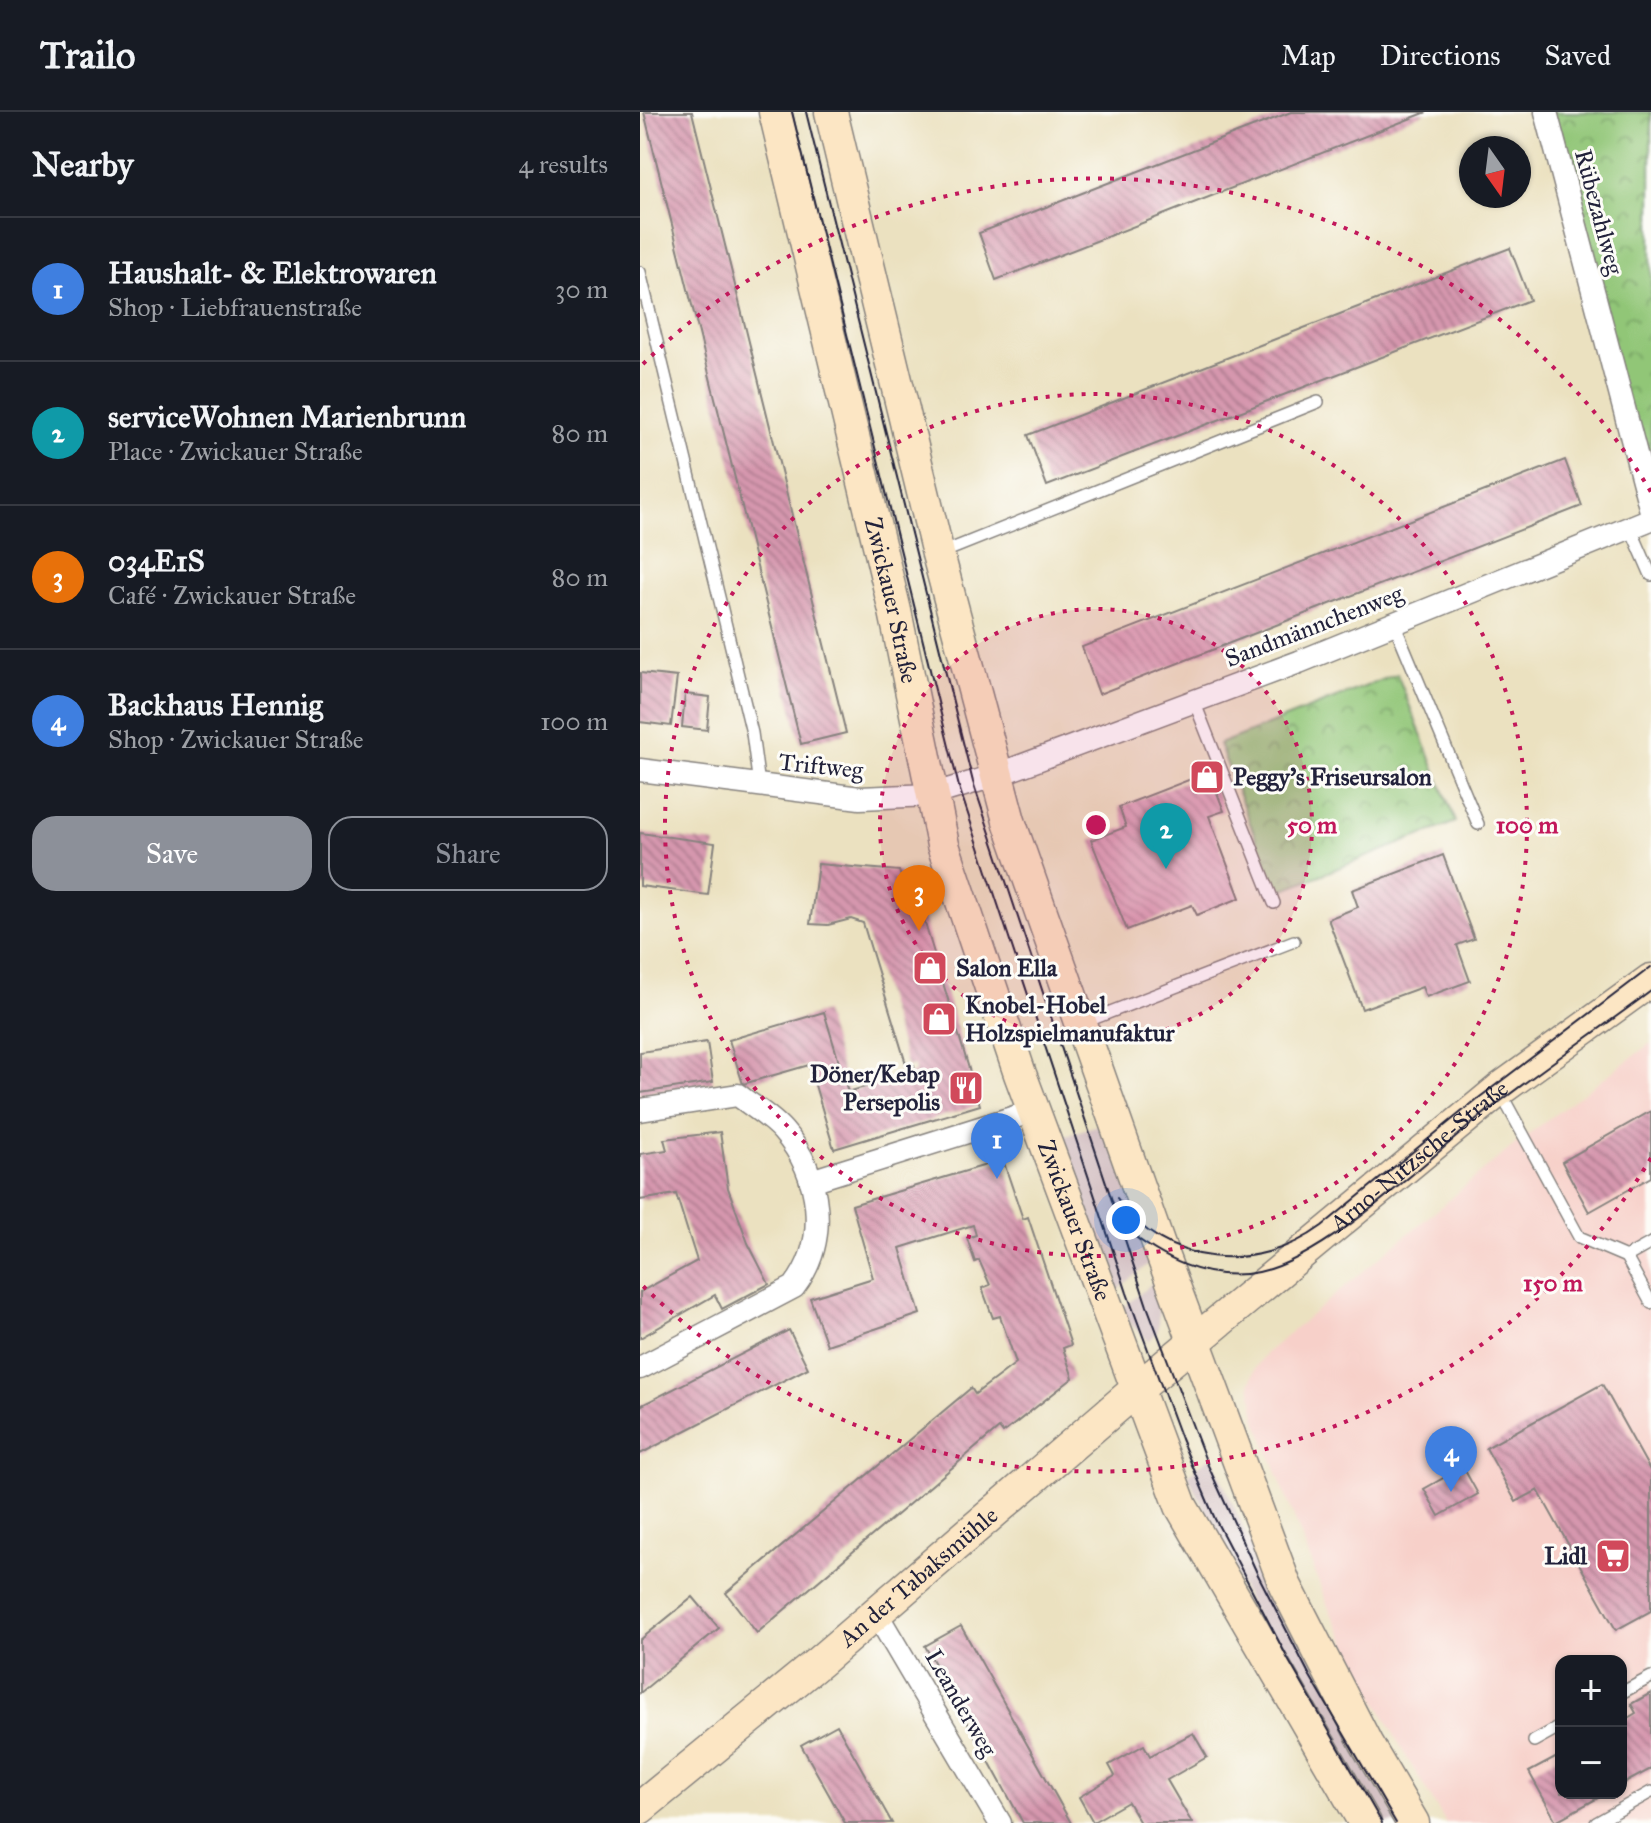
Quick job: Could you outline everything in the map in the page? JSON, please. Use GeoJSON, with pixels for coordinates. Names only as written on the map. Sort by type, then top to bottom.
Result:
{"type":"FeatureCollection","features":[{"type":"Feature","properties":{"kind":"main road","name":"Zwickauer Straße"},"geometry":{"type":"LineString","coordinates":[[775,112],[895,611],[943,845],[1034,1111],[1181,1506],[1365,1823]]}},
{"type":"Feature","properties":{"kind":"main road"},"geometry":{"type":"LineString","coordinates":[[831,112],[994,776],[1080,1024],[1285,1585],[1366,1743],[1413,1823]]}},
{"type":"Feature","properties":{"kind":"main road","name":"Arno-Nitzsche-Straße"},"geometry":{"type":"LineString","coordinates":[[1195,1343],[1499,1090],[1651,980]]}},
{"type":"Feature","properties":{"kind":"main road","name":"An der Tabaksmühle"},"geometry":{"type":"LineString","coordinates":[[640,1808],[819,1662],[875,1611],[1195,1343]]}},
{"type":"Feature","properties":{"kind":"street","name":"Rübezahlweg"},"geometry":{"type":"LineString","coordinates":[[1546,112],[1651,511]]}},
{"type":"Feature","properties":{"kind":"street","name":"Sandmännchenweg"},"geometry":{"type":"LineString","coordinates":[[994,776],[1394,623],[1651,519]]}},
{"type":"Feature","properties":{"kind":"street","name":"Triftweg"},"geometry":{"type":"LineString","coordinates":[[640,770],[860,798],[931,795],[994,776]]}},
{"type":"Feature","properties":{"kind":"street"},"geometry":{"type":"LineString","coordinates":[[640,1110],[738,1095],[781,1129],[802,1157],[811,1181],[818,1223],[808,1269],[794,1287],[640,1368]]}},
{"type":"Feature","properties":{"kind":"street"},"geometry":{"type":"LineString","coordinates":[[811,1181],[1034,1111]]}},
{"type":"Feature","properties":{"kind":"street","name":"Leanderweg"},"geometry":{"type":"LineString","coordinates":[[875,1611],[892,1634],[1000,1823]]}},
{"type":"Feature","properties":{"kind":"lane"},"geometry":{"type":"LineString","coordinates":[[640,272],[752,733],[759,785]]}},
{"type":"Feature","properties":{"kind":"lane"},"geometry":{"type":"LineString","coordinates":[[938,554],[1318,402]]}},
{"type":"Feature","properties":{"kind":"lane"},"geometry":{"type":"LineString","coordinates":[[1630,527],[1651,575]]}},
{"type":"Feature","properties":{"kind":"lane"},"geometry":{"type":"LineString","coordinates":[[1394,623],[1478,824]]}},
{"type":"Feature","properties":{"kind":"lane"},"geometry":{"type":"LineString","coordinates":[[1194,701],[1274,903]]}},
{"type":"Feature","properties":{"kind":"lane"},"geometry":{"type":"LineString","coordinates":[[1080,1024],[1294,941]]}},
{"type":"Feature","properties":{"kind":"lane"},"geometry":{"type":"LineString","coordinates":[[1499,1090],[1579,1237],[1626,1257],[1651,1303]]}},
{"type":"Feature","properties":{"kind":"lane"},"geometry":{"type":"LineString","coordinates":[[1626,1257],[1651,1243]]}},
{"type":"Feature","properties":{"kind":"lane"},"geometry":{"type":"LineString","coordinates":[[1627,1690],[1651,1677]]}},
{"type":"Feature","properties":{"kind":"lane"},"geometry":{"type":"LineString","coordinates":[[1534,1741],[1559,1727]]}},
{"type":"Feature","properties":{"kind":"lane"},"geometry":{"type":"LineString","coordinates":[[1596,1823],[1651,1792]]}},
{"type":"Feature","properties":{"kind":"shaded area"},"geometry":{"type":"Polygon","coordinates":[[[1651,1043],[1651,1823],[1446,1823],[1401,1748],[1329,1609],[1256,1418],[1250,1383],[1255,1368],[1267,1352],[1519,1141],[1651,1043]]]}},
{"type":"Feature","properties":{"kind":"shaded area"},"geometry":{"type":"Polygon","coordinates":[[[1107,1122],[1153,1260],[1114,1293],[1057,1138],[1107,1122]]]}},
{"type":"Feature","properties":{"kind":"shaded area"},"geometry":{"type":"Polygon","coordinates":[[[1159,1277],[1158,1331],[1149,1341],[1125,1319],[1121,1310],[1159,1277]]]}},
{"type":"Feature","properties":{"kind":"shaded area"},"geometry":{"type":"Polygon","coordinates":[[[1211,1456],[1262,1568],[1404,1823],[1375,1823],[1250,1605],[1188,1475],[1211,1456]]]}},
{"type":"Feature","properties":{"kind":"green space"},"geometry":{"type":"Polygon","coordinates":[[[1546,112],[1651,112],[1651,511],[1546,112]]]}},
{"type":"Feature","properties":{"kind":"green space"},"geometry":{"type":"Polygon","coordinates":[[[1397,674],[1456,822],[1277,892],[1219,744],[1397,674]]]}},
{"type":"Feature","properties":{"kind":"building"},"geometry":{"type":"Polygon","coordinates":[[[644,112],[692,112],[846,733],[801,744],[644,112]]]}},
{"type":"Feature","properties":{"kind":"building"},"geometry":{"type":"Polygon","coordinates":[[[1291,112],[1427,112],[996,280],[979,233],[1291,112]]]}},
{"type":"Feature","properties":{"kind":"building"},"geometry":{"type":"Polygon","coordinates":[[[1510,248],[1530,300],[1047,486],[1028,435],[1510,248]]]}},
{"type":"Feature","properties":{"kind":"building"},"geometry":{"type":"Polygon","coordinates":[[[1565,460],[1582,506],[1099,694],[1082,647],[1565,460]]]}},
{"type":"Feature","properties":{"kind":"building"},"geometry":{"type":"Polygon","coordinates":[[[640,673],[677,677],[671,726],[640,722],[640,673]]]}},
{"type":"Feature","properties":{"kind":"building"},"geometry":{"type":"Polygon","coordinates":[[[685,694],[710,697],[707,730],[682,727],[685,694]]]}},
{"type":"Feature","properties":{"kind":"building"},"geometry":{"type":"Polygon","coordinates":[[[1209,772],[1224,811],[1209,816],[1240,898],[1197,915],[1192,905],[1127,930],[1091,840],[1126,827],[1119,807],[1209,772]]]}},
{"type":"Feature","properties":{"kind":"building"},"geometry":{"type":"Polygon","coordinates":[[[640,833],[715,843],[708,895],[640,886],[640,833]]]}},
{"type":"Feature","properties":{"kind":"building"},"geometry":{"type":"Polygon","coordinates":[[[1443,855],[1474,939],[1457,945],[1470,981],[1426,997],[1422,987],[1362,1009],[1328,919],[1358,907],[1352,890],[1443,855]]]}},
{"type":"Feature","properties":{"kind":"building"},"geometry":{"type":"Polygon","coordinates":[[[818,864],[899,871],[912,910],[920,907],[980,1105],[834,1149],[809,1065],[743,1084],[729,1040],[824,1012],[848,1092],[915,1072],[914,1065],[907,1067],[863,923],[851,919],[828,925],[810,924],[818,864]]]}},
{"type":"Feature","properties":{"kind":"building"},"geometry":{"type":"Polygon","coordinates":[[[707,1042],[713,1082],[640,1093],[640,1052],[707,1042]]]}},
{"type":"Feature","properties":{"kind":"building"},"geometry":{"type":"Polygon","coordinates":[[[1651,1111],[1651,1177],[1589,1212],[1562,1162],[1651,1111]]]}},
{"type":"Feature","properties":{"kind":"building"},"geometry":{"type":"Polygon","coordinates":[[[720,1132],[728,1188],[748,1243],[769,1284],[722,1309],[715,1295],[640,1338],[640,1292],[697,1261],[676,1194],[640,1200],[640,1154],[667,1150],[664,1139],[720,1132]]]}},
{"type":"Feature","properties":{"kind":"building"},"geometry":{"type":"Polygon","coordinates":[[[1003,1160],[1023,1219],[1028,1217],[1071,1345],[1063,1348],[1073,1378],[1003,1433],[999,1428],[757,1633],[726,1593],[971,1388],[975,1394],[1016,1363],[1000,1316],[993,1318],[982,1288],[990,1285],[979,1260],[975,1262],[967,1238],[976,1235],[973,1225],[900,1248],[920,1314],[827,1345],[810,1298],[873,1278],[852,1205],[1003,1160]]]}},
{"type":"Feature","properties":{"kind":"building"},"geometry":{"type":"Polygon","coordinates":[[[789,1330],[808,1368],[640,1454],[640,1406],[789,1330]]]}},
{"type":"Feature","properties":{"kind":"building","name":"Lidl"},"geometry":{"type":"Polygon","coordinates":[[[1602,1384],[1651,1472],[1651,1611],[1616,1630],[1538,1490],[1516,1502],[1486,1448],[1602,1384]]]}},
{"type":"Feature","properties":{"kind":"building"},"geometry":{"type":"Polygon","coordinates":[[[1463,1467],[1478,1494],[1439,1516],[1424,1489],[1463,1467]]]}},
{"type":"Feature","properties":{"kind":"building"},"geometry":{"type":"Polygon","coordinates":[[[693,1597],[719,1628],[640,1693],[640,1640],[693,1597]]]}},
{"type":"Feature","properties":{"kind":"building"},"geometry":{"type":"Polygon","coordinates":[[[961,1626],[1071,1823],[1023,1823],[925,1646],[961,1626]]]}},
{"type":"Feature","properties":{"kind":"building"},"geometry":{"type":"Polygon","coordinates":[[[1651,1693],[1651,1769],[1627,1782],[1627,1718],[1636,1713],[1631,1704],[1651,1693]]]}},
{"type":"Feature","properties":{"kind":"building"},"geometry":{"type":"Polygon","coordinates":[[[837,1725],[892,1823],[845,1823],[801,1745],[837,1725]]]}},
{"type":"Feature","properties":{"kind":"building"},"geometry":{"type":"Polygon","coordinates":[[[1193,1733],[1207,1757],[1167,1780],[1192,1823],[1140,1823],[1128,1802],[1093,1822],[1079,1797],[1115,1776],[1109,1765],[1144,1745],[1150,1756],[1193,1733]]]}},
{"type":"Feature","properties":{"kind":"building"},"geometry":{"type":"Polygon","coordinates":[[[1555,1758],[1555,1799],[1596,1799],[1556,1821],[1529,1772],[1555,1758]]]}},
{"type":"Feature","properties":{"kind":"tram line"},"geometry":{"type":"LineString","coordinates":[[792,112],[959,787],[1127,1293],[1181,1439],[1215,1519],[1289,1661],[1382,1823]]}},
{"type":"Feature","properties":{"kind":"tram line"},"geometry":{"type":"LineString","coordinates":[[806,112],[973,782],[1147,1306],[1206,1461],[1257,1573],[1310,1676],[1396,1823]]}},
{"type":"Feature","properties":{"kind":"tram line"},"geometry":{"type":"LineString","coordinates":[[1117,1198],[1137,1221],[1160,1239],[1185,1250],[1213,1256],[1241,1257],[1269,1252],[1296,1241],[1322,1226],[1476,1100],[1651,967]]}},
{"type":"Feature","properties":{"kind":"tram line"},"geometry":{"type":"LineString","coordinates":[[1121,1226],[1168,1258],[1203,1271],[1239,1274],[1259,1272],[1286,1263],[1346,1227],[1485,1113],[1651,991]]}},
{"type":"Feature","properties":{"kind":"place","name":"Peggy's Friseursalon"},"geometry":{"type":"Point","coordinates":[1207,777]}},
{"type":"Feature","properties":{"kind":"place","name":"serviceWohnen Marienbrunn"},"geometry":{"type":"Point","coordinates":[1166,869]}},
{"type":"Feature","properties":{"kind":"place","name":"034E1S"},"geometry":{"type":"Point","coordinates":[919,931]}},
{"type":"Feature","properties":{"kind":"place","name":"Salon Ella"},"geometry":{"type":"Point","coordinates":[930,968]}},
{"type":"Feature","properties":{"kind":"place","name":"Knobel-Hobel Holzspielmanufaktur"},"geometry":{"type":"Point","coordinates":[939,1019]}},
{"type":"Feature","properties":{"kind":"place","name":"Döner/Kebap Persepolis"},"geometry":{"type":"Point","coordinates":[966,1088]}},
{"type":"Feature","properties":{"kind":"place","name":"Haushalt- & Elektrowaren"},"geometry":{"type":"Point","coordinates":[997,1179]}},
{"type":"Feature","properties":{"kind":"place","name":"Backhaus Hennig"},"geometry":{"type":"Point","coordinates":[1451,1492]}},
{"type":"Feature","properties":{"kind":"place","name":"Lidl"},"geometry":{"type":"Point","coordinates":[1613,1556]}}]}
